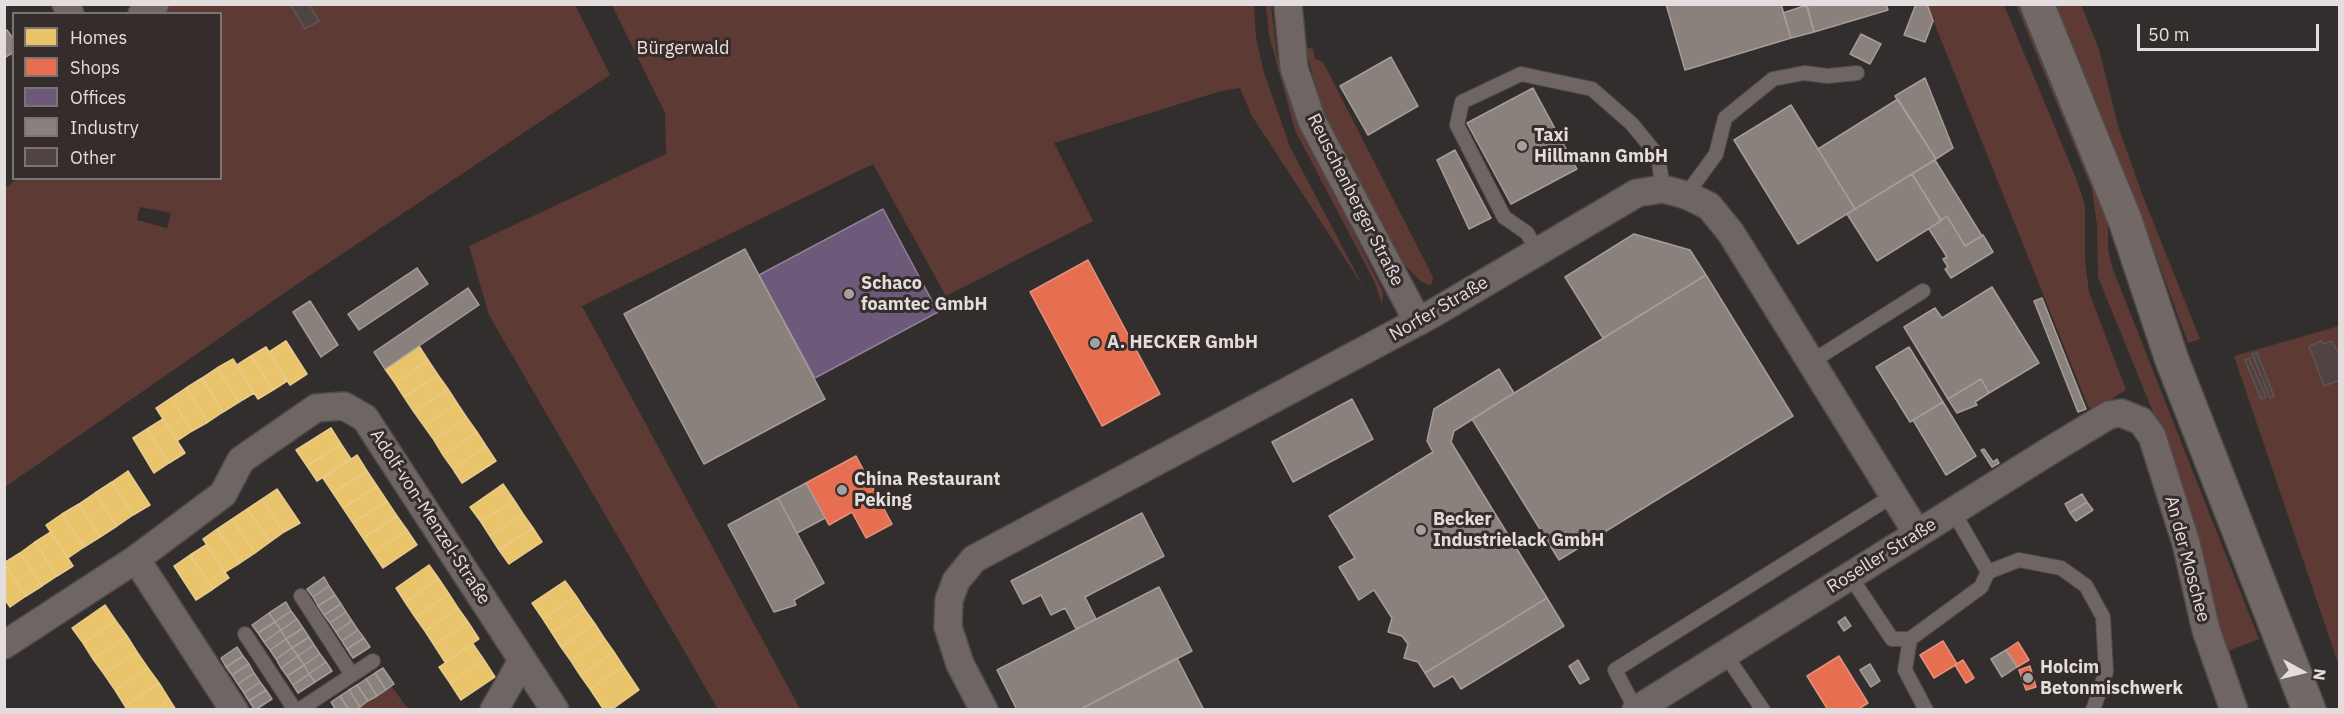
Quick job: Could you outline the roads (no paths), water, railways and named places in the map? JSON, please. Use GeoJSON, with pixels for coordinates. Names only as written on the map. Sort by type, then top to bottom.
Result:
{"type":"FeatureCollection","features":[{"type":"Feature","properties":{"kind":"main road"},"geometry":{"type":"LineString","coordinates":[[2037,4],[2125,220],[2172,360],[2309,710]]}},
{"type":"Feature","properties":{"kind":"street","name":"Reuschenberger Straße"},"geometry":{"type":"LineString","coordinates":[[1288,4],[1294,68],[1312,121],[1418,322]]}},
{"type":"Feature","properties":{"kind":"street","name":"Norfer Straße"},"geometry":{"type":"LineString","coordinates":[[984,710],[960,664],[948,627],[949,600],[956,581],[974,558],[1418,322],[1637,194],[1675,192]]}},
{"type":"Feature","properties":{"kind":"street"},"geometry":{"type":"LineString","coordinates":[[1675,192],[1709,206],[1731,233],[1917,533]]}},
{"type":"Feature","properties":{"kind":"street","name":"Adolf-von-Menzel-Straße"},"geometry":{"type":"LineString","coordinates":[[4,645],[136,560],[223,494],[241,460],[316,408],[344,406],[365,418],[555,710]]}},
{"type":"Feature","properties":{"kind":"street","name":"Roseller Straße"},"geometry":{"type":"LineString","coordinates":[[1636,710],[2109,415],[2121,412],[2132,415]]}},
{"type":"Feature","properties":{"kind":"street","name":"An der Moschee"},"geometry":{"type":"LineString","coordinates":[[2132,415],[2141,421],[2152,436],[2186,543],[2206,630],[2234,710]]}},
{"type":"Feature","properties":{"kind":"street"},"geometry":{"type":"LineString","coordinates":[[136,560],[234,710]]}},
{"type":"Feature","properties":{"kind":"street"},"geometry":{"type":"LineString","coordinates":[[494,710],[522,660]]}},
{"type":"Feature","properties":{"kind":"lane"},"geometry":{"type":"LineString","coordinates":[[1538,252],[1527,233],[1504,217],[1457,125],[1462,102],[1521,74],[1592,89],[1632,124],[1658,156],[1675,192],[1716,154],[1725,118],[1773,79],[1804,73],[1828,76],[1857,73]]}},
{"type":"Feature","properties":{"kind":"lane"},"geometry":{"type":"LineString","coordinates":[[1811,362],[1923,291]]}},
{"type":"Feature","properties":{"kind":"lane"},"geometry":{"type":"LineString","coordinates":[[1636,710],[1615,670],[1894,495]]}},
{"type":"Feature","properties":{"kind":"lane"},"geometry":{"type":"LineString","coordinates":[[1953,511],[1988,572]]}},
{"type":"Feature","properties":{"kind":"lane"},"geometry":{"type":"LineString","coordinates":[[1850,576],[1892,639],[1910,639],[1981,587],[1988,572],[2019,560],[2061,568],[2086,586],[2103,617],[2106,672],[2093,710]]}},
{"type":"Feature","properties":{"kind":"lane"},"geometry":{"type":"LineString","coordinates":[[301,596],[352,675]]}},
{"type":"Feature","properties":{"kind":"lane"},"geometry":{"type":"LineString","coordinates":[[245,634],[297,710],[373,661]]}},
{"type":"Feature","properties":{"kind":"lane"},"geometry":{"type":"LineString","coordinates":[[1910,639],[1905,670],[1926,710]]}},
{"type":"Feature","properties":{"kind":"lane"},"geometry":{"type":"LineString","coordinates":[[1725,654],[1763,710]]}},
{"type":"Feature","properties":{"kind":"place","name":"Taxi Hillmann GmbH"},"geometry":{"type":"Point","coordinates":[1522,146]}},
{"type":"Feature","properties":{"kind":"place","name":"Schaco foamtec GmbH"},"geometry":{"type":"Point","coordinates":[849,294]}},
{"type":"Feature","properties":{"kind":"place","name":"A. HECKER GmbH"},"geometry":{"type":"Point","coordinates":[1095,343]}},
{"type":"Feature","properties":{"kind":"place","name":"China Restaurant Peking"},"geometry":{"type":"Point","coordinates":[842,490]}},
{"type":"Feature","properties":{"kind":"place","name":"Becker Industrielack GmbH"},"geometry":{"type":"Point","coordinates":[1421,530]}},
{"type":"Feature","properties":{"kind":"place","name":"Holcim Betonmischwerk"},"geometry":{"type":"Point","coordinates":[2028,678]}},
{"type":"Feature","properties":{"kind":"park label","name":"Bürgerwald"},"geometry":{"type":"Point","coordinates":[683,49]}}]}
